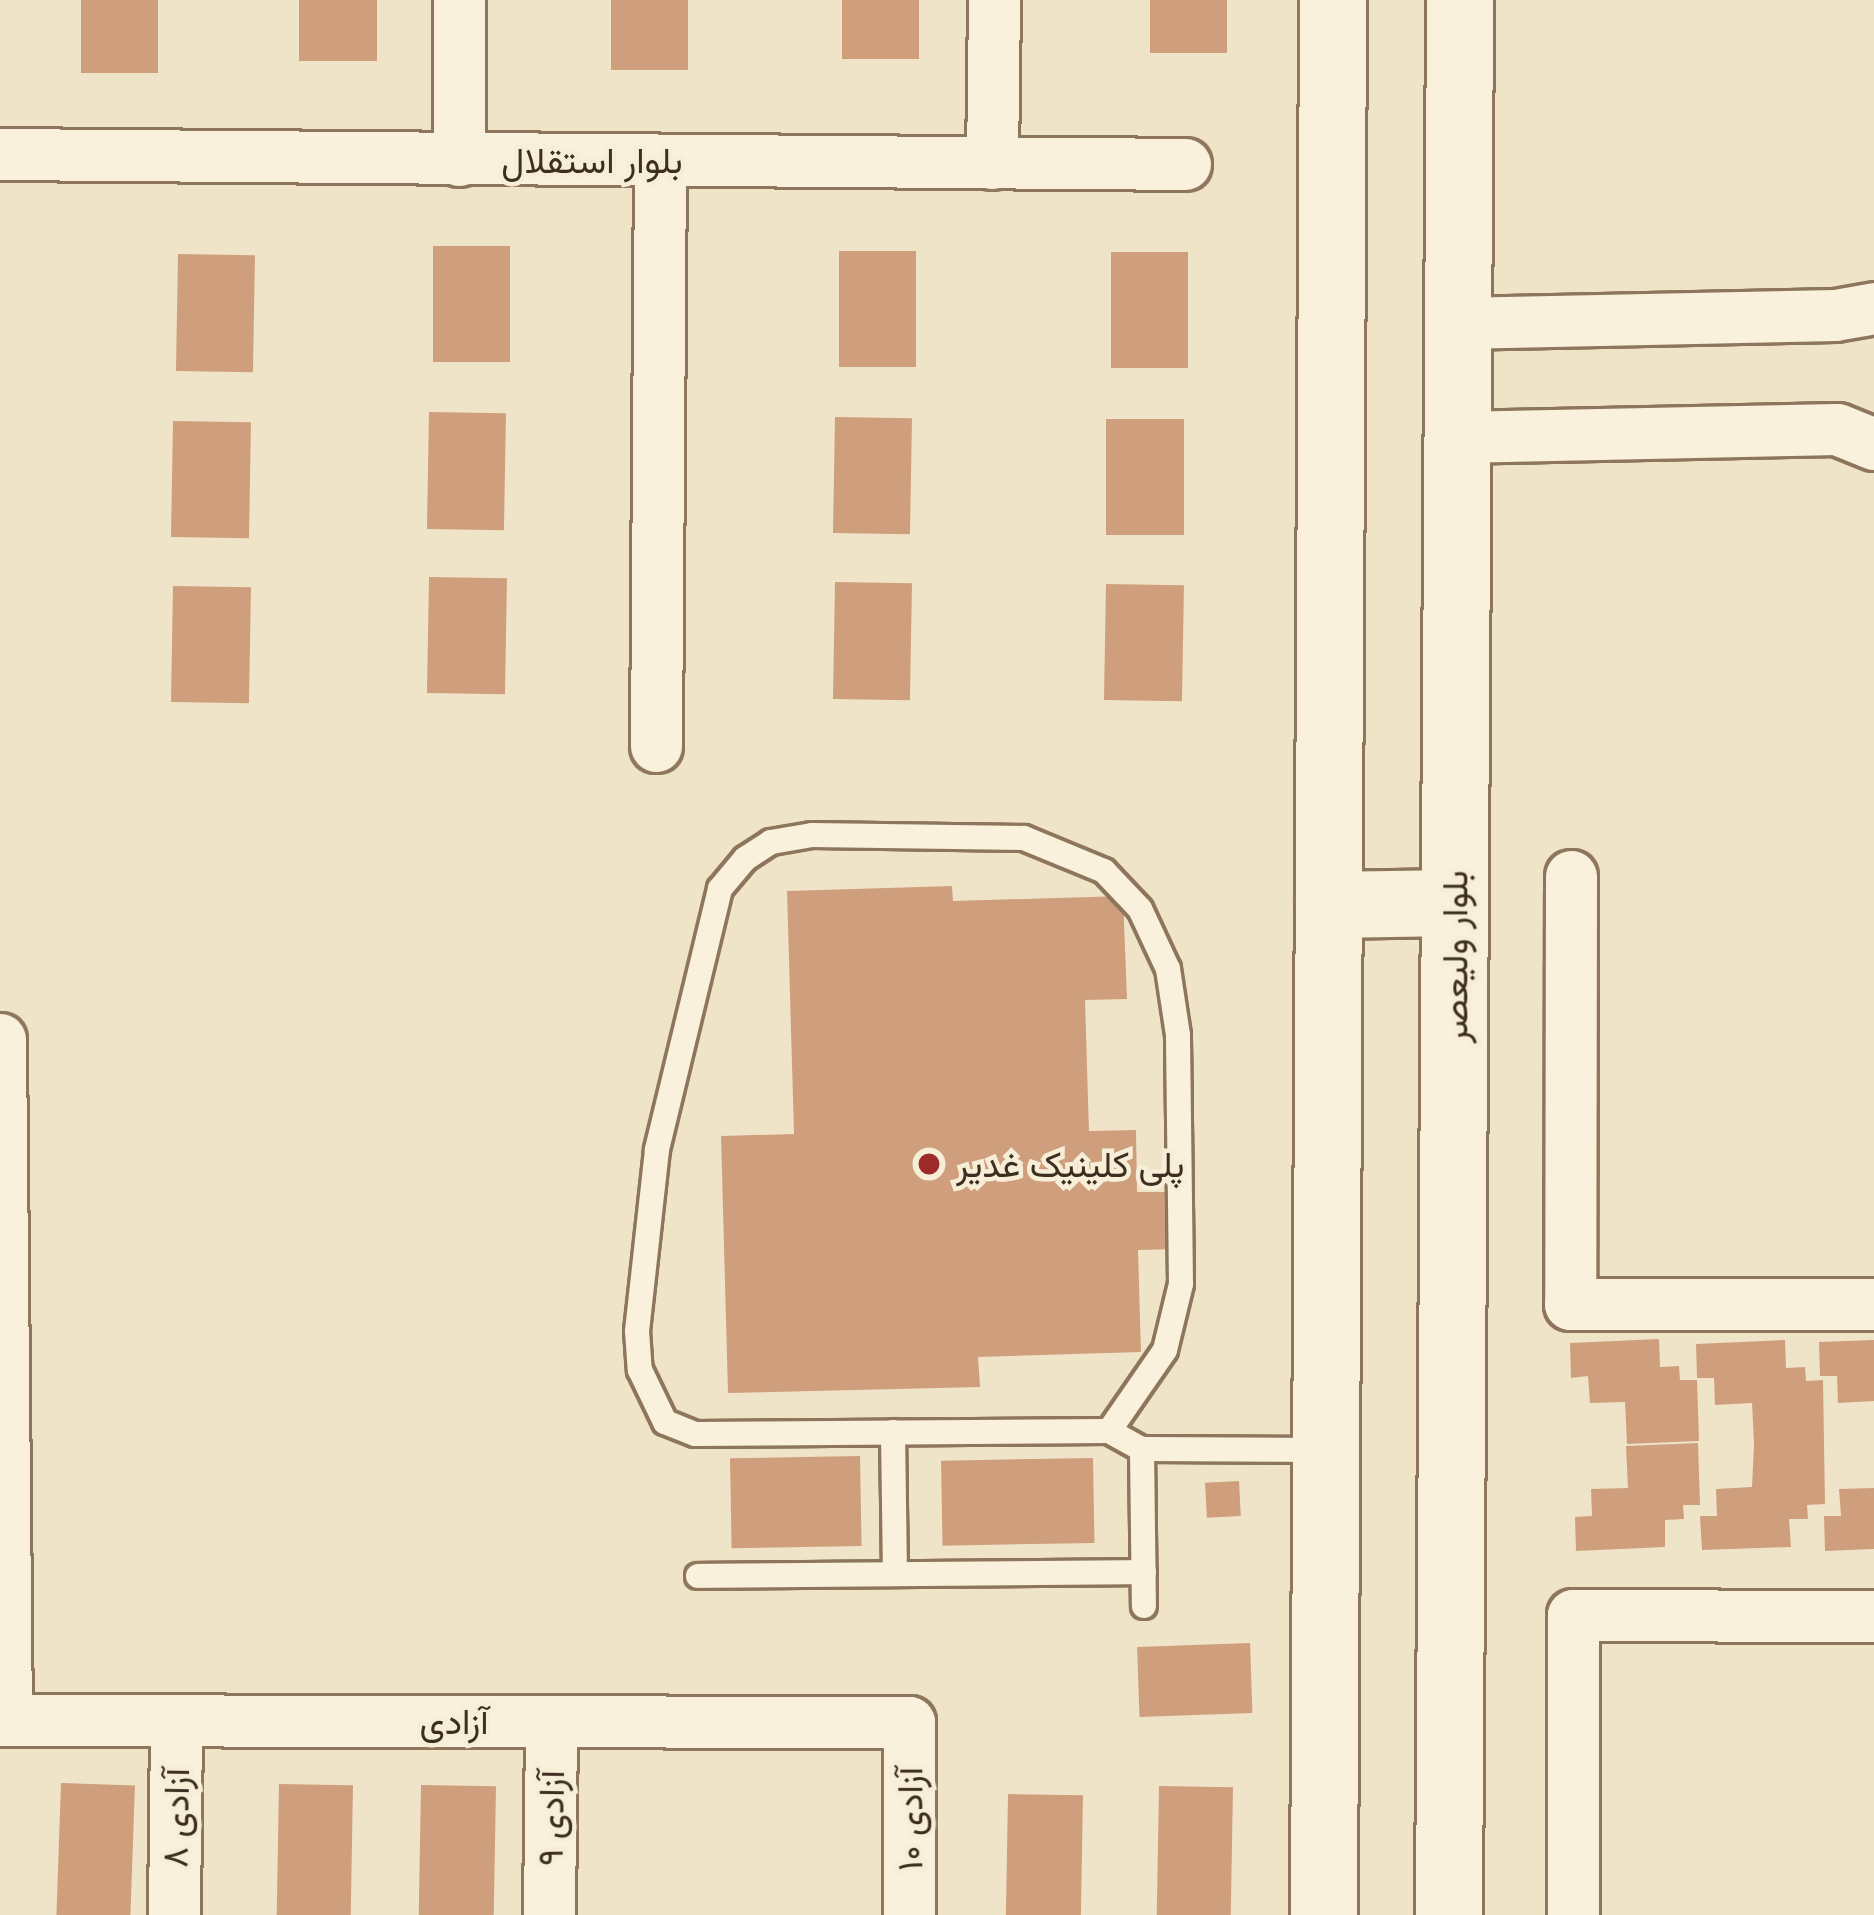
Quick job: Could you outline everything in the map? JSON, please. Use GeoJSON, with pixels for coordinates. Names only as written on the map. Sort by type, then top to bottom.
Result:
{"type":"FeatureCollection","features":[{"type":"Feature","properties":{"kind":"street"},"geometry":{"type":"LineString","coordinates":[[458,160],[460,0]]}},
{"type":"Feature","properties":{"kind":"street"},"geometry":{"type":"LineString","coordinates":[[992,163],[994,0]]}},
{"type":"Feature","properties":{"kind":"street"},"geometry":{"type":"LineString","coordinates":[[1324,1915],[1334,0]]}},
{"type":"Feature","properties":{"kind":"street","name":"بلوار ولیعصر"},"geometry":{"type":"LineString","coordinates":[[1449,1915],[1460,0]]}},
{"type":"Feature","properties":{"kind":"street","name":"بلوار استقلال"},"geometry":{"type":"LineString","coordinates":[[0,154],[1185,164]]}},
{"type":"Feature","properties":{"kind":"street"},"geometry":{"type":"LineString","coordinates":[[656,746],[660,160]]}},
{"type":"Feature","properties":{"kind":"street"},"geometry":{"type":"LineString","coordinates":[[1458,322],[1835,315],[1874,308]]}},
{"type":"Feature","properties":{"kind":"street"},"geometry":{"type":"LineString","coordinates":[[1457,437],[1837,429],[1874,444]]}},
{"type":"Feature","properties":{"kind":"street"},"geometry":{"type":"LineString","coordinates":[[1571,876],[1570,1304],[1874,1304]]}},
{"type":"Feature","properties":{"kind":"street"},"geometry":{"type":"LineString","coordinates":[[1329,905],[1454,903]]}},
{"type":"Feature","properties":{"kind":"street"},"geometry":{"type":"LineString","coordinates":[[0,1039],[3,1720]]}},
{"type":"Feature","properties":{"kind":"street"},"geometry":{"type":"LineString","coordinates":[[1573,1915],[1573,1615],[1874,1616]]}},
{"type":"Feature","properties":{"kind":"street","name":"آزادی"},"geometry":{"type":"LineString","coordinates":[[3,1720],[909,1722]]}},
{"type":"Feature","properties":{"kind":"street","name":"آزادی ۸"},"geometry":{"type":"LineString","coordinates":[[174,1915],[176,1720]]}},
{"type":"Feature","properties":{"kind":"street","name":"آزادی ۹"},"geometry":{"type":"LineString","coordinates":[[549,1915],[551,1721]]}},
{"type":"Feature","properties":{"kind":"street","name":"آزادی ۱۰"},"geometry":{"type":"LineString","coordinates":[[909,1722],[909,1915]]}},
{"type":"Feature","properties":{"kind":"lane"},"geometry":{"type":"LineString","coordinates":[[1109,1431],[1165,1350],[1181,1284],[1178,1035],[1168,969],[1140,908],[1104,871],[1024,838],[812,835],[771,842],[720,889],[657,1150],[637,1331],[640,1370],[665,1422],[695,1434],[1109,1431],[1142,1449],[1327,1450]]}},
{"type":"Feature","properties":{"kind":"lane"},"geometry":{"type":"LineString","coordinates":[[893,1432],[895,1574]]}},
{"type":"Feature","properties":{"kind":"lane"},"geometry":{"type":"LineString","coordinates":[[1142,1449],[1144,1606]]}},
{"type":"Feature","properties":{"kind":"lane"},"geometry":{"type":"LineString","coordinates":[[698,1576],[1144,1572]]}},
{"type":"Feature","properties":{"kind":"building"},"geometry":{"type":"Polygon","coordinates":[[[81,0],[158,0],[158,73],[81,73],[81,0]]]}},
{"type":"Feature","properties":{"kind":"building"},"geometry":{"type":"Polygon","coordinates":[[[299,0],[377,0],[377,61],[299,61],[299,0]]]}},
{"type":"Feature","properties":{"kind":"building"},"geometry":{"type":"Polygon","coordinates":[[[611,0],[688,0],[688,70],[611,70],[611,0]]]}},
{"type":"Feature","properties":{"kind":"building"},"geometry":{"type":"Polygon","coordinates":[[[842,0],[919,0],[919,59],[842,59],[842,0]]]}},
{"type":"Feature","properties":{"kind":"building"},"geometry":{"type":"Polygon","coordinates":[[[1150,0],[1227,0],[1227,53],[1150,53],[1150,0]]]}},
{"type":"Feature","properties":{"kind":"building"},"geometry":{"type":"Polygon","coordinates":[[[433,246],[510,246],[510,362],[433,362],[433,246]]]}},
{"type":"Feature","properties":{"kind":"building"},"geometry":{"type":"Polygon","coordinates":[[[839,251],[916,251],[916,367],[839,367],[839,251]]]}},
{"type":"Feature","properties":{"kind":"building"},"geometry":{"type":"Polygon","coordinates":[[[1111,252],[1188,252],[1188,368],[1111,368],[1111,252]]]}},
{"type":"Feature","properties":{"kind":"building"},"geometry":{"type":"Polygon","coordinates":[[[178,254],[255,255],[253,372],[176,371],[178,254]]]}},
{"type":"Feature","properties":{"kind":"building"},"geometry":{"type":"Polygon","coordinates":[[[429,412],[506,413],[504,530],[427,529],[429,412]]]}},
{"type":"Feature","properties":{"kind":"building"},"geometry":{"type":"Polygon","coordinates":[[[835,417],[912,418],[910,534],[833,533],[835,417]]]}},
{"type":"Feature","properties":{"kind":"building"},"geometry":{"type":"Polygon","coordinates":[[[1106,419],[1184,419],[1184,535],[1106,535],[1106,419]]]}},
{"type":"Feature","properties":{"kind":"building"},"geometry":{"type":"Polygon","coordinates":[[[173,421],[251,422],[249,538],[171,537],[173,421]]]}},
{"type":"Feature","properties":{"kind":"building"},"geometry":{"type":"Polygon","coordinates":[[[429,577],[507,578],[505,694],[427,693],[429,577]]]}},
{"type":"Feature","properties":{"kind":"building"},"geometry":{"type":"Polygon","coordinates":[[[835,582],[912,583],[910,700],[833,699],[835,582]]]}},
{"type":"Feature","properties":{"kind":"building"},"geometry":{"type":"Polygon","coordinates":[[[1106,584],[1184,585],[1182,701],[1104,700],[1106,584]]]}},
{"type":"Feature","properties":{"kind":"building"},"geometry":{"type":"Polygon","coordinates":[[[173,586],[251,587],[249,703],[171,702],[173,586]]]}},
{"type":"Feature","properties":{"kind":"building","name":"پلی کلینیک غدیر"},"geometry":{"type":"Polygon","coordinates":[[[952,886],[953,901],[1123,896],[1127,999],[1085,1000],[1089,1131],[1136,1130],[1137,1192],[1176,1192],[1178,1249],[1138,1250],[1141,1352],[978,1357],[980,1387],[728,1393],[721,1136],[794,1134],[787,891],[952,886]]]}},
{"type":"Feature","properties":{"kind":"building"},"geometry":{"type":"Polygon","coordinates":[[[1659,1339],[1660,1367],[1679,1366],[1680,1380],[1697,1380],[1699,1441],[1627,1444],[1625,1402],[1590,1403],[1588,1376],[1571,1378],[1570,1343],[1659,1339]]]}},
{"type":"Feature","properties":{"kind":"building"},"geometry":{"type":"Polygon","coordinates":[[[1785,1340],[1786,1368],[1805,1367],[1806,1381],[1823,1380],[1825,1504],[1807,1505],[1808,1519],[1789,1519],[1791,1547],[1702,1550],[1700,1516],[1717,1516],[1716,1489],[1752,1487],[1754,1445],[1752,1403],[1715,1405],[1714,1378],[1697,1378],[1696,1344],[1785,1340]]]}},
{"type":"Feature","properties":{"kind":"building"},"geometry":{"type":"Polygon","coordinates":[[[1874,1340],[1874,1401],[1838,1403],[1837,1376],[1820,1376],[1819,1342],[1874,1340]]]}},
{"type":"Feature","properties":{"kind":"building"},"geometry":{"type":"Polygon","coordinates":[[[1698,1443],[1700,1505],[1683,1505],[1684,1519],[1665,1520],[1665,1547],[1576,1551],[1575,1517],[1592,1516],[1591,1489],[1628,1488],[1626,1446],[1698,1443]]]}},
{"type":"Feature","properties":{"kind":"building"},"geometry":{"type":"Polygon","coordinates":[[[860,1456],[862,1546],[732,1548],[730,1458],[860,1456]]]}},
{"type":"Feature","properties":{"kind":"building"},"geometry":{"type":"Polygon","coordinates":[[[1093,1458],[1094,1543],[943,1546],[941,1461],[1093,1458]]]}},
{"type":"Feature","properties":{"kind":"building"},"geometry":{"type":"Polygon","coordinates":[[[1239,1481],[1241,1516],[1207,1518],[1205,1483],[1239,1481]]]}},
{"type":"Feature","properties":{"kind":"building"},"geometry":{"type":"Polygon","coordinates":[[[1874,1488],[1874,1549],[1825,1551],[1824,1516],[1841,1516],[1839,1489],[1874,1488]]]}},
{"type":"Feature","properties":{"kind":"building"},"geometry":{"type":"Polygon","coordinates":[[[1250,1643],[1252,1713],[1140,1717],[1137,1647],[1250,1643]]]}},
{"type":"Feature","properties":{"kind":"building"},"geometry":{"type":"Polygon","coordinates":[[[61,1783],[135,1786],[130,1915],[56,1915],[61,1783]]]}},
{"type":"Feature","properties":{"kind":"building"},"geometry":{"type":"Polygon","coordinates":[[[279,1784],[353,1785],[351,1915],[277,1915],[279,1784]]]}},
{"type":"Feature","properties":{"kind":"building"},"geometry":{"type":"Polygon","coordinates":[[[421,1785],[496,1786],[494,1915],[419,1915],[421,1785]]]}},
{"type":"Feature","properties":{"kind":"building"},"geometry":{"type":"Polygon","coordinates":[[[1159,1786],[1233,1787],[1231,1915],[1157,1915],[1159,1786]]]}},
{"type":"Feature","properties":{"kind":"building"},"geometry":{"type":"Polygon","coordinates":[[[1008,1794],[1083,1795],[1081,1915],[1006,1915],[1008,1794]]]}},
{"type":"Feature","properties":{"kind":"place","name":"پلی کلینیک غدیر"},"geometry":{"type":"Point","coordinates":[929,1164]}}]}
